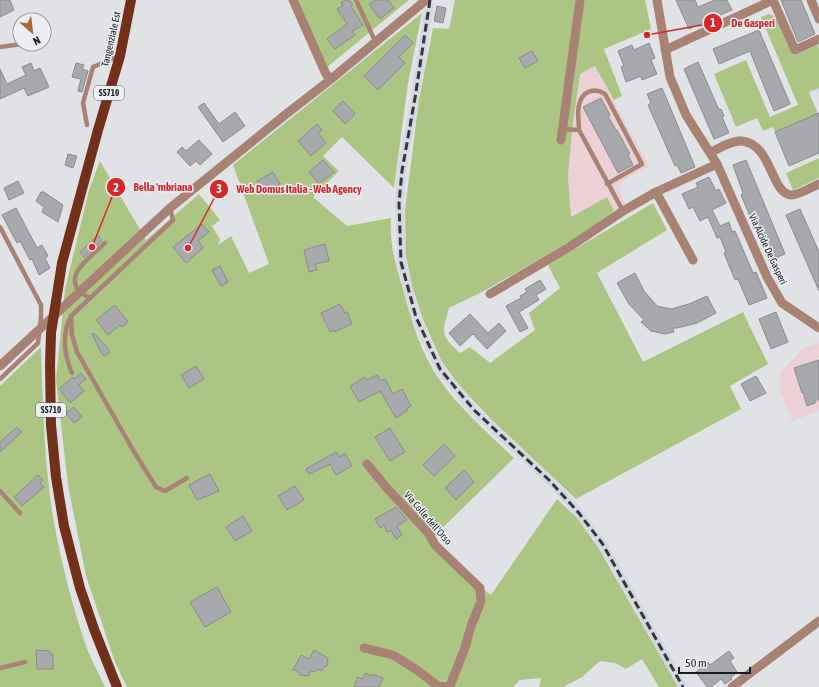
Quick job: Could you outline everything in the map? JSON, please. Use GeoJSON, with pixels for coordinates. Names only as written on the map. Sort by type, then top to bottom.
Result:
{"type":"FeatureCollection","features":[{"type":"Feature","properties":{"kind":"main road","name":"Tangenziale Est"},"geometry":{"type":"LineString","coordinates":[[117,687],[94,630],[80,588],[64,526],[56,478],[50,366],[51,333],[62,263],[98,130],[120,56],[131,0]]}},
{"type":"Feature","properties":{"kind":"street"},"geometry":{"type":"LineString","coordinates":[[293,0],[330,80]]}},
{"type":"Feature","properties":{"kind":"street"},"geometry":{"type":"LineString","coordinates":[[0,366],[130,247],[170,208],[285,114],[376,43],[426,0]]}},
{"type":"Feature","properties":{"kind":"street"},"geometry":{"type":"LineString","coordinates":[[561,140],[580,0]]}},
{"type":"Feature","properties":{"kind":"street","name":"Via Alcide De Gasperi"},"geometry":{"type":"LineString","coordinates":[[657,0],[670,77],[686,115],[717,164],[768,276],[782,303],[818,327]]}},
{"type":"Feature","properties":{"kind":"street"},"geometry":{"type":"LineString","coordinates":[[665,50],[773,0],[795,50],[819,39]]}},
{"type":"Feature","properties":{"kind":"street"},"geometry":{"type":"LineString","coordinates":[[811,0],[819,19]]}},
{"type":"Feature","properties":{"kind":"street"},"geometry":{"type":"LineString","coordinates":[[710,153],[727,144],[741,140],[752,144],[760,150],[780,189],[785,194],[792,196],[819,184]]}},
{"type":"Feature","properties":{"kind":"street"},"geometry":{"type":"LineString","coordinates":[[490,294],[571,246],[623,211],[656,192],[717,164]]}},
{"type":"Feature","properties":{"kind":"street"},"geometry":{"type":"LineString","coordinates":[[656,192],[693,260]]}},
{"type":"Feature","properties":{"kind":"street","name":"Via Colle dell'Orso"},"geometry":{"type":"LineString","coordinates":[[364,648],[393,655],[417,670],[439,687],[450,686],[481,601],[480,588],[435,545],[429,534],[367,464]]}},
{"type":"Feature","properties":{"kind":"street"},"geometry":{"type":"LineString","coordinates":[[732,687],[819,621]]}},
{"type":"Feature","properties":{"kind":"lane"},"geometry":{"type":"LineString","coordinates":[[356,0],[376,43]]}},
{"type":"Feature","properties":{"kind":"lane"},"geometry":{"type":"LineString","coordinates":[[0,48],[12,46]]}},
{"type":"Feature","properties":{"kind":"lane"},"geometry":{"type":"LineString","coordinates":[[87,125],[83,103],[93,67],[120,56]]}},
{"type":"Feature","properties":{"kind":"lane"},"geometry":{"type":"LineString","coordinates":[[607,184],[642,164],[605,94],[600,91],[592,90],[587,92],[582,97],[578,110],[579,130],[607,184],[623,211]]}},
{"type":"Feature","properties":{"kind":"lane"},"geometry":{"type":"LineString","coordinates":[[563,129],[579,130]]}},
{"type":"Feature","properties":{"kind":"lane"},"geometry":{"type":"LineString","coordinates":[[72,373],[65,349],[65,327],[71,316],[173,220],[170,208]]}},
{"type":"Feature","properties":{"kind":"lane"},"geometry":{"type":"LineString","coordinates":[[0,227],[40,304],[41,317],[38,343],[0,379]]}},
{"type":"Feature","properties":{"kind":"lane"},"geometry":{"type":"LineString","coordinates":[[90,298],[82,294],[76,288],[75,277],[78,268],[106,243]]}},
{"type":"Feature","properties":{"kind":"lane"},"geometry":{"type":"LineString","coordinates":[[71,316],[72,335],[77,352],[156,487],[165,491],[187,478]]}},
{"type":"Feature","properties":{"kind":"lane"},"geometry":{"type":"LineString","coordinates":[[0,491],[20,513]]}},
{"type":"Feature","properties":{"kind":"lane"},"geometry":{"type":"LineString","coordinates":[[0,668],[25,662]]}},
{"type":"Feature","properties":{"kind":"shaded area"},"geometry":{"type":"Polygon","coordinates":[[[434,3],[406,172],[404,203],[406,261],[420,316],[443,367],[477,407],[552,477],[581,509],[606,541],[688,687],[678,687],[599,546],[575,515],[546,483],[470,413],[436,372],[412,318],[397,263],[395,203],[397,171],[411,98],[424,10],[434,3]]]}},
{"type":"Feature","properties":{"kind":"shaded area"},"geometry":{"type":"Polygon","coordinates":[[[595,66],[649,166],[622,182],[619,189],[626,203],[614,211],[607,197],[571,217],[568,177],[572,130],[580,74],[595,66]]]}},
{"type":"Feature","properties":{"kind":"shaded area"},"geometry":{"type":"Polygon","coordinates":[[[819,343],[819,411],[792,421],[779,388],[781,372],[804,348],[819,343]]]}},
{"type":"Feature","properties":{"kind":"green space"},"geometry":{"type":"Polygon","coordinates":[[[297,0],[409,0],[326,68],[297,0]]]}},
{"type":"Feature","properties":{"kind":"green space"},"geometry":{"type":"Polygon","coordinates":[[[455,0],[645,0],[651,29],[604,49],[622,96],[614,100],[595,66],[580,74],[572,130],[568,177],[571,217],[607,197],[614,211],[575,239],[482,292],[449,308],[444,334],[449,342],[460,353],[470,347],[490,363],[535,330],[529,313],[560,288],[548,265],[653,203],[667,230],[597,273],[643,362],[743,312],[768,364],[730,386],[741,409],[576,499],[493,421],[455,380],[441,360],[422,317],[412,285],[406,256],[405,210],[419,100],[433,28],[449,29],[455,0]]]}},
{"type":"Feature","properties":{"kind":"green space"},"geometry":{"type":"Polygon","coordinates":[[[422,13],[408,83],[394,188],[342,137],[323,156],[339,171],[313,197],[347,226],[391,218],[392,245],[396,263],[409,312],[427,358],[447,390],[514,458],[429,541],[443,558],[491,595],[557,499],[577,518],[598,547],[678,687],[659,687],[642,659],[626,669],[615,663],[600,661],[582,677],[563,687],[539,687],[541,678],[520,680],[513,687],[127,687],[115,662],[86,576],[68,485],[56,380],[65,289],[89,190],[100,161],[146,240],[199,194],[220,220],[212,226],[220,239],[218,245],[231,236],[249,273],[269,264],[233,165],[422,13]]]}},
{"type":"Feature","properties":{"kind":"green space"},"geometry":{"type":"Polygon","coordinates":[[[769,14],[778,20],[794,55],[818,45],[819,48],[819,88],[809,92],[818,114],[775,132],[773,127],[763,131],[757,118],[736,127],[714,74],[746,60],[770,117],[798,105],[761,17],[769,14]]]}},
{"type":"Feature","properties":{"kind":"green space"},"geometry":{"type":"Polygon","coordinates":[[[819,158],[819,178],[793,190],[786,173],[819,158]]]}},
{"type":"Feature","properties":{"kind":"green space"},"geometry":{"type":"Polygon","coordinates":[[[41,347],[46,461],[55,528],[68,584],[88,652],[105,687],[0,687],[0,386],[41,347]]]}},
{"type":"Feature","properties":{"kind":"building"},"geometry":{"type":"Polygon","coordinates":[[[0,0],[10,0],[14,10],[0,17],[0,0]]]}},
{"type":"Feature","properties":{"kind":"building"},"geometry":{"type":"Polygon","coordinates":[[[345,0],[349,0],[353,5],[351,6],[363,25],[352,31],[355,35],[335,49],[327,39],[347,24],[337,9],[343,6],[341,3],[345,0]]]}},
{"type":"Feature","properties":{"kind":"building"},"geometry":{"type":"Polygon","coordinates":[[[375,0],[388,0],[394,8],[380,19],[369,4],[375,0]]]}},
{"type":"Feature","properties":{"kind":"building"},"geometry":{"type":"Polygon","coordinates":[[[676,0],[695,0],[698,7],[715,0],[727,0],[732,10],[689,29],[676,0]]]}},
{"type":"Feature","properties":{"kind":"building"},"geometry":{"type":"Polygon","coordinates":[[[781,0],[801,0],[815,34],[798,42],[781,0]]]}},
{"type":"Feature","properties":{"kind":"building"},"geometry":{"type":"Polygon","coordinates":[[[437,6],[446,8],[443,23],[434,21],[437,6]]]}},
{"type":"Feature","properties":{"kind":"building"},"geometry":{"type":"Polygon","coordinates":[[[759,30],[790,104],[774,111],[750,51],[719,64],[713,49],[759,30]]]}},
{"type":"Feature","properties":{"kind":"building"},"geometry":{"type":"Polygon","coordinates":[[[405,35],[413,43],[399,57],[405,63],[378,90],[364,76],[405,35]]]}},
{"type":"Feature","properties":{"kind":"building"},"geometry":{"type":"Polygon","coordinates":[[[649,43],[655,58],[651,60],[657,74],[642,80],[641,76],[626,82],[621,67],[624,66],[618,51],[632,45],[634,50],[649,43]]]}},
{"type":"Feature","properties":{"kind":"building"},"geometry":{"type":"Polygon","coordinates":[[[532,51],[538,61],[525,68],[519,58],[532,51]]]}},
{"type":"Feature","properties":{"kind":"building"},"geometry":{"type":"Polygon","coordinates":[[[698,62],[719,110],[721,109],[724,116],[722,117],[729,133],[714,139],[684,69],[698,62]]]}},
{"type":"Feature","properties":{"kind":"building"},"geometry":{"type":"Polygon","coordinates":[[[31,63],[34,71],[40,68],[49,87],[28,96],[24,88],[0,99],[0,69],[7,84],[26,75],[22,67],[31,63]]]}},
{"type":"Feature","properties":{"kind":"building"},"geometry":{"type":"Polygon","coordinates":[[[76,63],[84,65],[82,69],[88,71],[82,92],[78,91],[81,79],[72,77],[76,63]]]}},
{"type":"Feature","properties":{"kind":"building"},"geometry":{"type":"Polygon","coordinates":[[[662,88],[695,167],[681,173],[677,165],[675,166],[648,105],[651,103],[647,94],[662,88]]]}},
{"type":"Feature","properties":{"kind":"building"},"geometry":{"type":"Polygon","coordinates":[[[601,98],[610,115],[608,116],[630,154],[628,155],[633,165],[618,173],[583,107],[601,98]]]}},
{"type":"Feature","properties":{"kind":"building"},"geometry":{"type":"Polygon","coordinates":[[[343,101],[355,114],[345,124],[333,111],[343,101]]]}},
{"type":"Feature","properties":{"kind":"building"},"geometry":{"type":"Polygon","coordinates":[[[204,103],[219,124],[235,112],[245,126],[223,142],[198,107],[204,103]]]}},
{"type":"Feature","properties":{"kind":"building"},"geometry":{"type":"Polygon","coordinates":[[[819,113],[819,153],[789,166],[775,132],[819,113]]]}},
{"type":"Feature","properties":{"kind":"building"},"geometry":{"type":"Polygon","coordinates":[[[317,124],[322,130],[318,133],[326,143],[311,156],[298,141],[317,124]]]}},
{"type":"Feature","properties":{"kind":"building"},"geometry":{"type":"Polygon","coordinates":[[[199,140],[212,154],[200,165],[196,161],[190,166],[177,152],[182,147],[186,151],[199,140]]]}},
{"type":"Feature","properties":{"kind":"building"},"geometry":{"type":"Polygon","coordinates":[[[68,154],[77,156],[73,168],[65,165],[68,154]]]}},
{"type":"Feature","properties":{"kind":"building"},"geometry":{"type":"Polygon","coordinates":[[[323,160],[334,172],[319,184],[309,172],[323,160]]]}},
{"type":"Feature","properties":{"kind":"building"},"geometry":{"type":"Polygon","coordinates":[[[746,160],[785,254],[769,261],[741,195],[743,193],[733,165],[746,160]]]}},
{"type":"Feature","properties":{"kind":"building"},"geometry":{"type":"Polygon","coordinates":[[[273,172],[280,184],[267,191],[265,187],[261,189],[257,181],[273,172]]]}},
{"type":"Feature","properties":{"kind":"building"},"geometry":{"type":"Polygon","coordinates":[[[709,177],[716,191],[719,189],[726,203],[712,210],[720,226],[729,222],[732,232],[735,231],[753,273],[756,272],[767,298],[749,305],[738,279],[735,280],[724,253],[726,252],[720,237],[717,238],[708,217],[700,221],[693,207],[689,209],[682,194],[698,187],[696,183],[709,177]]]}},
{"type":"Feature","properties":{"kind":"building"},"geometry":{"type":"Polygon","coordinates":[[[18,181],[24,193],[9,200],[4,188],[18,181]]]}},
{"type":"Feature","properties":{"kind":"building"},"geometry":{"type":"Polygon","coordinates":[[[41,192],[44,192],[63,205],[58,222],[42,212],[44,207],[36,201],[41,192]]]}},
{"type":"Feature","properties":{"kind":"building"},"geometry":{"type":"Polygon","coordinates":[[[16,208],[37,248],[42,245],[48,256],[45,258],[50,268],[39,275],[32,259],[30,260],[20,241],[17,243],[2,215],[16,208]]]}},
{"type":"Feature","properties":{"kind":"building"},"geometry":{"type":"Polygon","coordinates":[[[800,209],[819,252],[819,291],[786,215],[800,209]]]}},
{"type":"Feature","properties":{"kind":"building"},"geometry":{"type":"Polygon","coordinates":[[[202,224],[209,232],[198,241],[203,248],[186,263],[173,247],[202,224]]]}},
{"type":"Feature","properties":{"kind":"building"},"geometry":{"type":"Polygon","coordinates":[[[98,235],[102,240],[84,257],[80,252],[98,235]]]}},
{"type":"Feature","properties":{"kind":"building"},"geometry":{"type":"Polygon","coordinates":[[[325,244],[329,261],[315,264],[317,270],[309,272],[304,250],[325,244]]]}},
{"type":"Feature","properties":{"kind":"building"},"geometry":{"type":"Polygon","coordinates":[[[220,266],[228,282],[221,286],[212,270],[220,266]]]}},
{"type":"Feature","properties":{"kind":"building"},"geometry":{"type":"Polygon","coordinates":[[[635,273],[644,291],[657,306],[671,309],[689,304],[707,296],[716,313],[697,323],[673,328],[674,332],[665,334],[651,331],[641,322],[644,320],[629,304],[617,283],[635,273]]]}},
{"type":"Feature","properties":{"kind":"building"},"geometry":{"type":"Polygon","coordinates":[[[540,280],[546,289],[536,295],[539,300],[519,312],[528,328],[520,332],[506,306],[521,298],[520,296],[527,292],[525,289],[540,280]]]}},
{"type":"Feature","properties":{"kind":"building"},"geometry":{"type":"Polygon","coordinates":[[[340,304],[345,313],[347,312],[352,324],[334,332],[334,330],[330,332],[321,313],[340,304]]]}},
{"type":"Feature","properties":{"kind":"building"},"geometry":{"type":"Polygon","coordinates":[[[115,305],[128,322],[122,327],[120,325],[108,335],[96,320],[115,305]]]}},
{"type":"Feature","properties":{"kind":"building"},"geometry":{"type":"Polygon","coordinates":[[[776,312],[788,342],[771,349],[759,319],[776,312]]]}},
{"type":"Feature","properties":{"kind":"building"},"geometry":{"type":"Polygon","coordinates":[[[470,314],[488,333],[499,323],[506,331],[487,349],[473,334],[460,346],[449,333],[470,314]]]}},
{"type":"Feature","properties":{"kind":"building"},"geometry":{"type":"Polygon","coordinates":[[[94,333],[110,352],[105,356],[102,354],[92,334],[94,333]]]}},
{"type":"Feature","properties":{"kind":"building"},"geometry":{"type":"Polygon","coordinates":[[[819,360],[819,399],[815,401],[815,403],[807,406],[794,368],[819,360]]]}},
{"type":"Feature","properties":{"kind":"building"},"geometry":{"type":"Polygon","coordinates":[[[196,366],[204,379],[189,388],[181,375],[196,366]]]}},
{"type":"Feature","properties":{"kind":"building"},"geometry":{"type":"Polygon","coordinates":[[[81,373],[86,379],[79,385],[84,391],[70,403],[59,389],[73,377],[74,379],[81,373]]]}},
{"type":"Feature","properties":{"kind":"building"},"geometry":{"type":"Polygon","coordinates":[[[377,375],[381,381],[385,379],[393,394],[402,389],[411,406],[407,408],[408,410],[396,418],[380,391],[359,402],[350,386],[365,377],[367,380],[377,375]]]}},
{"type":"Feature","properties":{"kind":"building"},"geometry":{"type":"Polygon","coordinates":[[[756,376],[766,393],[750,401],[741,384],[756,376]]]}},
{"type":"Feature","properties":{"kind":"building"},"geometry":{"type":"Polygon","coordinates":[[[74,407],[82,417],[74,423],[66,413],[74,407]]]}},
{"type":"Feature","properties":{"kind":"building"},"geometry":{"type":"Polygon","coordinates":[[[17,427],[22,432],[0,452],[0,442],[17,427]]]}},
{"type":"Feature","properties":{"kind":"building"},"geometry":{"type":"Polygon","coordinates":[[[390,428],[405,452],[390,461],[375,437],[390,428]]]}},
{"type":"Feature","properties":{"kind":"building"},"geometry":{"type":"Polygon","coordinates":[[[444,444],[455,456],[434,476],[423,465],[444,444]]]}},
{"type":"Feature","properties":{"kind":"building"},"geometry":{"type":"Polygon","coordinates":[[[336,452],[339,457],[345,453],[352,466],[336,475],[330,464],[309,474],[306,469],[336,452]]]}},
{"type":"Feature","properties":{"kind":"building"},"geometry":{"type":"Polygon","coordinates":[[[464,470],[474,482],[456,500],[445,488],[464,470]]]}},
{"type":"Feature","properties":{"kind":"building"},"geometry":{"type":"Polygon","coordinates":[[[210,474],[219,491],[197,500],[189,485],[210,474]]]}},
{"type":"Feature","properties":{"kind":"building"},"geometry":{"type":"Polygon","coordinates":[[[38,475],[43,480],[40,483],[44,487],[22,506],[14,497],[38,475]]]}},
{"type":"Feature","properties":{"kind":"building"},"geometry":{"type":"Polygon","coordinates":[[[295,486],[304,500],[287,510],[278,496],[295,486]]]}},
{"type":"Feature","properties":{"kind":"building"},"geometry":{"type":"Polygon","coordinates":[[[396,507],[407,520],[397,526],[402,535],[396,539],[391,530],[387,532],[384,525],[380,528],[375,519],[396,507]]]}},
{"type":"Feature","properties":{"kind":"building"},"geometry":{"type":"Polygon","coordinates":[[[243,516],[252,531],[235,541],[226,527],[243,516]]]}},
{"type":"Feature","properties":{"kind":"building"},"geometry":{"type":"Polygon","coordinates":[[[217,587],[231,612],[205,627],[190,602],[217,587]]]}},
{"type":"Feature","properties":{"kind":"building"},"geometry":{"type":"Polygon","coordinates":[[[36,650],[50,651],[50,654],[53,654],[53,669],[37,669],[36,650]]]}},
{"type":"Feature","properties":{"kind":"building"},"geometry":{"type":"Polygon","coordinates":[[[314,650],[328,658],[327,666],[324,667],[322,671],[317,669],[314,672],[311,671],[308,676],[300,675],[297,671],[293,670],[301,655],[309,659],[314,650]]]}},
{"type":"Feature","properties":{"kind":"building"},"geometry":{"type":"Polygon","coordinates":[[[729,651],[734,658],[730,661],[737,672],[731,678],[732,679],[725,684],[721,679],[711,687],[707,687],[696,672],[708,662],[710,665],[729,651]]]}},
{"type":"Feature","properties":{"kind":"building"},"geometry":{"type":"Polygon","coordinates":[[[365,673],[383,678],[379,687],[354,687],[358,677],[362,679],[365,673]]]}},
{"type":"Feature","properties":{"kind":"railway"},"geometry":{"type":"LineString","coordinates":[[430,0],[402,171],[399,203],[401,262],[416,317],[440,369],[474,410],[549,480],[578,512],[602,543],[683,687]]}},
{"type":"Feature","properties":{"kind":"place","name":"De Gasperi"},"geometry":{"type":"Point","coordinates":[647,35]}},
{"type":"Feature","properties":{"kind":"place","name":"Bella 'mbriana"},"geometry":{"type":"Point","coordinates":[92,247]}},
{"type":"Feature","properties":{"kind":"place","name":"Web Domus Italia - Web Agency"},"geometry":{"type":"Point","coordinates":[188,248]}}]}
